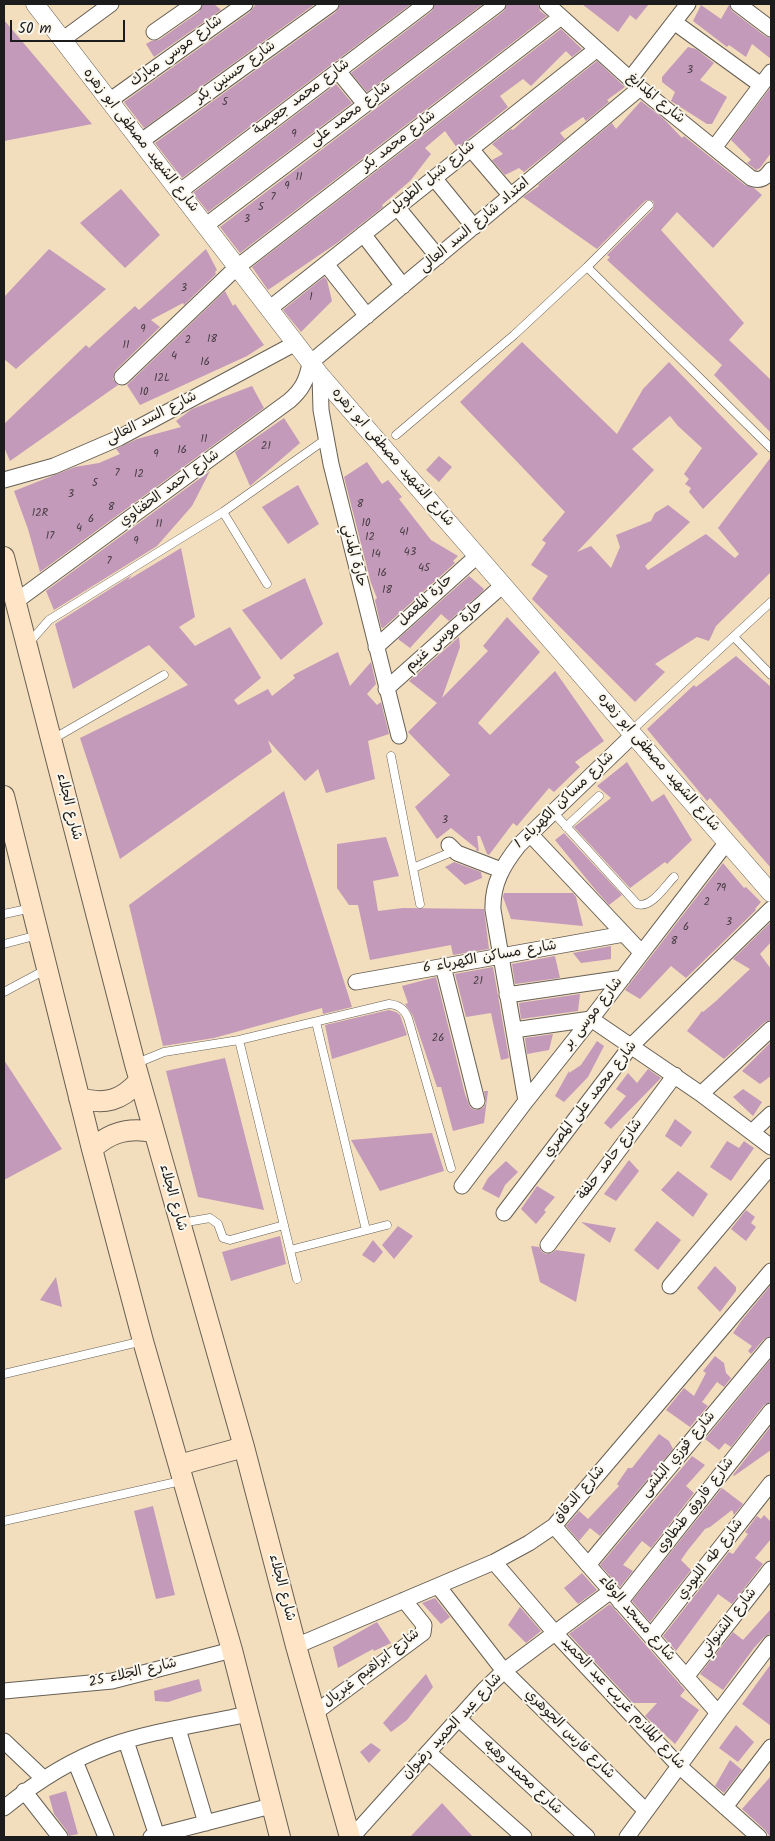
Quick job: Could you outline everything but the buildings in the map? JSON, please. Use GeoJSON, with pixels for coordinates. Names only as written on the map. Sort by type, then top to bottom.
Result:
{"type":"FeatureCollection","features":[{"type":"Feature","properties":{"kind":"main road","name":"شارع الجلاء"},"geometry":{"type":"LineString","coordinates":[[4,557],[153,1132],[244,1447],[296,1646],[351,1837]]}},
{"type":"Feature","properties":{"kind":"main road"},"geometry":{"type":"LineString","coordinates":[[4,796],[92,1149],[144,1341],[232,1650],[280,1837]]}},
{"type":"Feature","properties":{"kind":"main road"},"geometry":{"type":"LineString","coordinates":[[79,1098],[92,1102],[106,1102],[119,1098],[130,1091],[137,1072]]}},
{"type":"Feature","properties":{"kind":"main road"},"geometry":{"type":"LineString","coordinates":[[92,1149],[114,1133],[140,1129],[153,1132]]}},
{"type":"Feature","properties":{"kind":"main road"},"geometry":{"type":"LineString","coordinates":[[181,1473],[244,1447]]}},
{"type":"Feature","properties":{"kind":"street","name":"شارع الشهيد مصطفى ابو زهره"},"geometry":{"type":"LineString","coordinates":[[35,4],[294,344],[771,893]]}},
{"type":"Feature","properties":{"kind":"street"},"geometry":{"type":"LineString","coordinates":[[62,40],[111,4]]}},
{"type":"Feature","properties":{"kind":"street"},"geometry":{"type":"LineString","coordinates":[[154,32],[194,4]]}},
{"type":"Feature","properties":{"kind":"street","name":"شارع موسى مبارك"},"geometry":{"type":"LineString","coordinates":[[109,101],[245,4]]}},
{"type":"Feature","properties":{"kind":"street","name":"شارع حسنين بكر"},"geometry":{"type":"LineString","coordinates":[[140,142],[331,4]]}},
{"type":"Feature","properties":{"kind":"street","name":"شارع محمد جعيصة"},"geometry":{"type":"LineString","coordinates":[[179,192],[426,4]]}},
{"type":"Feature","properties":{"kind":"street","name":"شارع محمد على"},"geometry":{"type":"LineString","coordinates":[[205,226],[498,4]]}},
{"type":"Feature","properties":{"kind":"street","name":"شارع المدابغ"},"geometry":{"type":"LineString","coordinates":[[547,4],[635,83],[751,178],[759,180],[770,171]]}},
{"type":"Feature","properties":{"kind":"street"},"geometry":{"type":"LineString","coordinates":[[635,83],[674,22],[688,4]]}},
{"type":"Feature","properties":{"kind":"street"},"geometry":{"type":"LineString","coordinates":[[738,4],[771,29]]}},
{"type":"Feature","properties":{"kind":"street","name":"شارع محمد بكر"},"geometry":{"type":"LineString","coordinates":[[122,377],[236,268],[561,17]]}},
{"type":"Feature","properties":{"kind":"street"},"geometry":{"type":"LineString","coordinates":[[674,22],[761,85]]}},
{"type":"Feature","properties":{"kind":"street","name":"شارع شبل الطويل"},"geometry":{"type":"LineString","coordinates":[[269,309],[597,49]]}},
{"type":"Feature","properties":{"kind":"street"},"geometry":{"type":"LineString","coordinates":[[338,71],[365,104]]}},
{"type":"Feature","properties":{"kind":"street"},"geometry":{"type":"LineString","coordinates":[[714,148],[771,72]]}},
{"type":"Feature","properties":{"kind":"street","name":"امتداد شارع السد العالى"},"geometry":{"type":"LineString","coordinates":[[315,369],[367,316],[511,196],[635,83]]}},
{"type":"Feature","properties":{"kind":"street"},"geometry":{"type":"LineString","coordinates":[[470,148],[511,196]]}},
{"type":"Feature","properties":{"kind":"street"},"geometry":{"type":"LineString","coordinates":[[434,178],[474,227]]}},
{"type":"Feature","properties":{"kind":"street"},"geometry":{"type":"LineString","coordinates":[[397,207],[438,257]]}},
{"type":"Feature","properties":{"kind":"street"},"geometry":{"type":"LineString","coordinates":[[363,234],[404,286]]}},
{"type":"Feature","properties":{"kind":"street"},"geometry":{"type":"LineString","coordinates":[[326,264],[367,316]]}},
{"type":"Feature","properties":{"kind":"street","name":"شارع السد العالى"},"geometry":{"type":"LineString","coordinates":[[4,480],[54,466],[119,438],[294,344]]}},
{"type":"Feature","properties":{"kind":"street","name":"حارة المدني"},"geometry":{"type":"LineString","coordinates":[[315,369],[331,464],[399,736]]}},
{"type":"Feature","properties":{"kind":"street","name":"شارع احمد الحفناوي"},"geometry":{"type":"LineString","coordinates":[[16,602],[298,394],[315,369]]}},
{"type":"Feature","properties":{"kind":"street","name":"حارة المعمل"},"geometry":{"type":"LineString","coordinates":[[376,647],[477,556]]}},
{"type":"Feature","properties":{"kind":"street","name":"حارة موسى غنيم"},"geometry":{"type":"LineString","coordinates":[[386,689],[503,585]]}},
{"type":"Feature","properties":{"kind":"street","name":"شارع مساكن الكهرباء 1"},"geometry":{"type":"LineString","coordinates":[[526,1101],[493,910],[492,896],[495,883],[509,857],[530,834],[632,733]]}},
{"type":"Feature","properties":{"kind":"street"},"geometry":{"type":"LineString","coordinates":[[530,834],[641,952]]}},
{"type":"Feature","properties":{"kind":"street","name":"شارع موسى بر"},"geometry":{"type":"LineString","coordinates":[[462,1186],[727,842]]}},
{"type":"Feature","properties":{"kind":"street"},"geometry":{"type":"LineString","coordinates":[[451,848],[501,870]]}},
{"type":"Feature","properties":{"kind":"street","name":"شارع محمد على المصري"},"geometry":{"type":"LineString","coordinates":[[504,1213],[631,1046],[771,909]]}},
{"type":"Feature","properties":{"kind":"street","name":"شارع مساكن الكهرباء 6"},"geometry":{"type":"LineString","coordinates":[[356,982],[624,934]]}},
{"type":"Feature","properties":{"kind":"street"},"geometry":{"type":"LineString","coordinates":[[443,966],[477,1101]]}},
{"type":"Feature","properties":{"kind":"street"},"geometry":{"type":"LineString","coordinates":[[507,995],[623,978]]}},
{"type":"Feature","properties":{"kind":"street"},"geometry":{"type":"LineString","coordinates":[[514,1030],[591,1019],[675,1075],[771,1147]]}},
{"type":"Feature","properties":{"kind":"street"},"geometry":{"type":"LineString","coordinates":[[701,1094],[771,1028]]}},
{"type":"Feature","properties":{"kind":"street","name":"شارع حامد حلفة"},"geometry":{"type":"LineString","coordinates":[[548,1245],[675,1075]]}},
{"type":"Feature","properties":{"kind":"street"},"geometry":{"type":"LineString","coordinates":[[752,1132],[771,1114]]}},
{"type":"Feature","properties":{"kind":"street"},"geometry":{"type":"LineString","coordinates":[[670,1286],[771,1166]]}},
{"type":"Feature","properties":{"kind":"street","name":"شارع الدقاق"},"geometry":{"type":"LineString","coordinates":[[296,1646],[494,1562],[529,1544],[554,1526],[771,1270]]}},
{"type":"Feature","properties":{"kind":"street","name":"شارع فوزي البلشى"},"geometry":{"type":"LineString","coordinates":[[588,1565],[771,1345]]}},
{"type":"Feature","properties":{"kind":"street","name":"شارع فاروق طنطاوى"},"geometry":{"type":"LineString","coordinates":[[616,1597],[771,1411]]}},
{"type":"Feature","properties":{"kind":"street","name":"شارع طه اللبودي"},"geometry":{"type":"LineString","coordinates":[[651,1636],[771,1483]]}},
{"type":"Feature","properties":{"kind":"street","name":"شارع مسجد الوفاء"},"geometry":{"type":"LineString","coordinates":[[554,1526],[718,1713]]}},
{"type":"Feature","properties":{"kind":"street","name":"شارع الملازم غريب عبد الحميد"},"geometry":{"type":"LineString","coordinates":[[494,1562],[556,1633],[679,1766],[759,1837]]}},
{"type":"Feature","properties":{"kind":"street","name":"شارع الشنواني"},"geometry":{"type":"LineString","coordinates":[[686,1677],[771,1569]]}},
{"type":"Feature","properties":{"kind":"street","name":"شارع فارس الجوهري"},"geometry":{"type":"LineString","coordinates":[[438,1586],[504,1671],[646,1811]]}},
{"type":"Feature","properties":{"kind":"street","name":"شارع عبد الحميد رضوان"},"geometry":{"type":"LineString","coordinates":[[351,1837],[458,1718],[504,1671],[556,1633],[616,1597]]}},
{"type":"Feature","properties":{"kind":"street","name":"شارع ابراهيم غبريال"},"geometry":{"type":"LineString","coordinates":[[316,1712],[423,1632],[424,1625],[404,1600]]}},
{"type":"Feature","properties":{"kind":"street"},"geometry":{"type":"LineString","coordinates":[[627,1837],[771,1644]]}},
{"type":"Feature","properties":{"kind":"street","name":"شارع الجلاء 25"},"geometry":{"type":"LineString","coordinates":[[4,1692],[112,1682],[232,1650]]}},
{"type":"Feature","properties":{"kind":"street"},"geometry":{"type":"LineString","coordinates":[[4,1808],[43,1778],[75,1761],[126,1741],[248,1714]]}},
{"type":"Feature","properties":{"kind":"street","name":"شارع محمد وهبه"},"geometry":{"type":"LineString","coordinates":[[458,1718],[587,1837]]}},
{"type":"Feature","properties":{"kind":"street"},"geometry":{"type":"LineString","coordinates":[[178,1729],[206,1823]]}},
{"type":"Feature","properties":{"kind":"street"},"geometry":{"type":"LineString","coordinates":[[4,1741],[43,1778]]}},
{"type":"Feature","properties":{"kind":"street"},"geometry":{"type":"LineString","coordinates":[[126,1741],[154,1836],[271,1806]]}},
{"type":"Feature","properties":{"kind":"street"},"geometry":{"type":"LineString","coordinates":[[725,1807],[771,1747]]}},
{"type":"Feature","properties":{"kind":"street"},"geometry":{"type":"LineString","coordinates":[[428,1752],[524,1837]]}},
{"type":"Feature","properties":{"kind":"street"},"geometry":{"type":"LineString","coordinates":[[75,1761],[106,1837]]}},
{"type":"Feature","properties":{"kind":"street"},"geometry":{"type":"LineString","coordinates":[[24,1791],[60,1837]]}},
{"type":"Feature","properties":{"kind":"street"},"geometry":{"type":"LineString","coordinates":[[768,1837],[771,1833]]}},
{"type":"Feature","properties":{"kind":"lane"},"geometry":{"type":"LineString","coordinates":[[396,435],[514,335],[587,267],[649,205]]}},
{"type":"Feature","properties":{"kind":"lane"},"geometry":{"type":"LineString","coordinates":[[587,267],[771,448]]}},
{"type":"Feature","properties":{"kind":"lane"},"geometry":{"type":"LineString","coordinates":[[27,646],[49,620],[223,512],[326,439]]}},
{"type":"Feature","properties":{"kind":"lane"},"geometry":{"type":"LineString","coordinates":[[223,512],[266,584]]}},
{"type":"Feature","properties":{"kind":"lane"},"geometry":{"type":"LineString","coordinates":[[632,733],[771,602]]}},
{"type":"Feature","properties":{"kind":"lane"},"geometry":{"type":"LineString","coordinates":[[734,637],[771,675]]}},
{"type":"Feature","properties":{"kind":"lane"},"geometry":{"type":"LineString","coordinates":[[51,740],[164,675]]}},
{"type":"Feature","properties":{"kind":"lane"},"geometry":{"type":"LineString","coordinates":[[391,756],[420,904]]}},
{"type":"Feature","properties":{"kind":"lane"},"geometry":{"type":"LineString","coordinates":[[566,827],[599,796]]}},
{"type":"Feature","properties":{"kind":"lane"},"geometry":{"type":"LineString","coordinates":[[553,812],[637,904],[645,906],[648,904],[674,877]]}},
{"type":"Feature","properties":{"kind":"lane"},"geometry":{"type":"LineString","coordinates":[[413,868],[451,848]]}},
{"type":"Feature","properties":{"kind":"lane"},"geometry":{"type":"LineString","coordinates":[[4,914],[32,908]]}},
{"type":"Feature","properties":{"kind":"lane"},"geometry":{"type":"LineString","coordinates":[[4,944],[38,934]]}},
{"type":"Feature","properties":{"kind":"lane"},"geometry":{"type":"LineString","coordinates":[[4,992],[47,969]]}},
{"type":"Feature","properties":{"kind":"lane"},"geometry":{"type":"LineString","coordinates":[[137,1072],[164,1052],[239,1040],[389,1004],[401,1007],[406,1012],[451,1168]]}},
{"type":"Feature","properties":{"kind":"lane"},"geometry":{"type":"LineString","coordinates":[[316,1022],[366,1230]]}},
{"type":"Feature","properties":{"kind":"lane"},"geometry":{"type":"LineString","coordinates":[[239,1040],[297,1279]]}},
{"type":"Feature","properties":{"kind":"lane"},"geometry":{"type":"LineString","coordinates":[[179,1224],[210,1218],[218,1224],[223,1238],[230,1240],[284,1225]]}},
{"type":"Feature","properties":{"kind":"lane"},"geometry":{"type":"LineString","coordinates":[[290,1250],[387,1225]]}},
{"type":"Feature","properties":{"kind":"lane"},"geometry":{"type":"LineString","coordinates":[[4,1374],[144,1341]]}},
{"type":"Feature","properties":{"kind":"lane"},"geometry":{"type":"LineString","coordinates":[[4,1521],[181,1473]]}}]}
